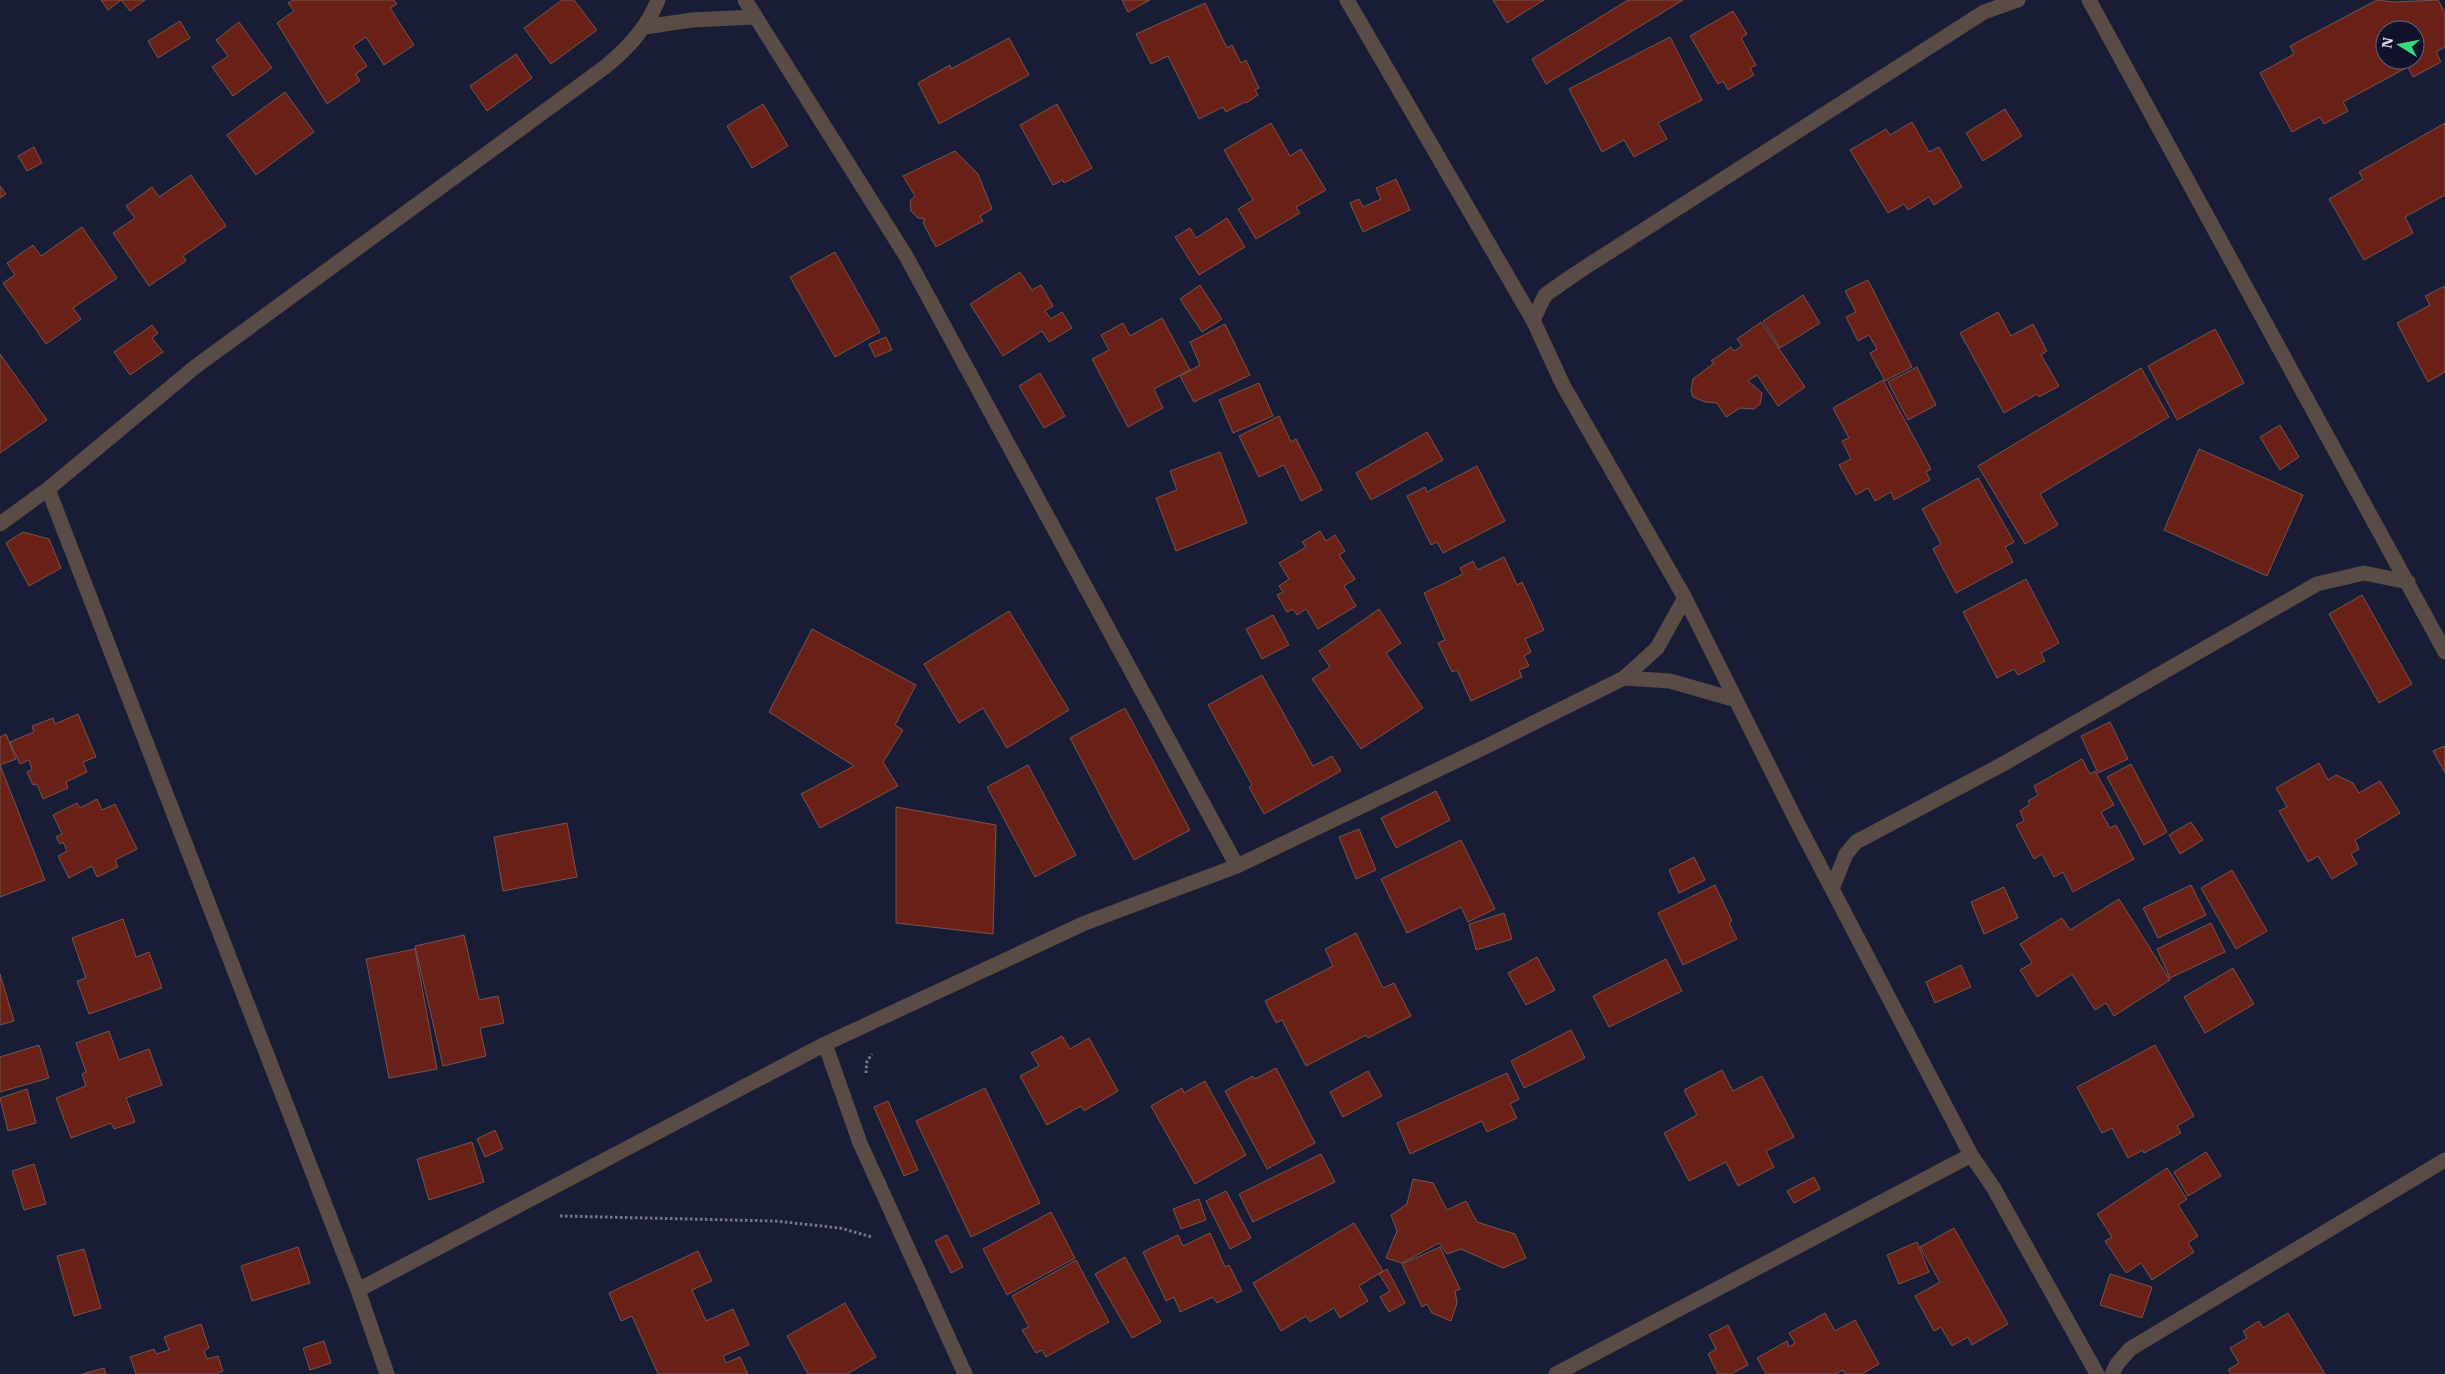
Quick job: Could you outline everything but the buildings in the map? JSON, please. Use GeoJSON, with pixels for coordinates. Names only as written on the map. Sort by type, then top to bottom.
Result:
{"type":"FeatureCollection","features":[{"type":"Feature","properties":{"kind":"street"},"geometry":{"type":"LineString","coordinates":[[0,524],[48,489],[195,367],[605,67],[626,50],[645,27],[658,0]]}},
{"type":"Feature","properties":{"kind":"street"},"geometry":{"type":"LineString","coordinates":[[745,0],[906,256],[1237,866]]}},
{"type":"Feature","properties":{"kind":"street"},"geometry":{"type":"LineString","coordinates":[[1347,0],[1534,320],[1563,385],[1685,598],[1832,889],[1970,1155],[1993,1187],[2097,1374]]}},
{"type":"Feature","properties":{"kind":"street"},"geometry":{"type":"LineString","coordinates":[[1534,320],[1545,295],[1578,272],[1984,12],[2018,0]]}},
{"type":"Feature","properties":{"kind":"street"},"geometry":{"type":"LineString","coordinates":[[2089,0],[2408,582],[2438,626],[2445,652]]}},
{"type":"Feature","properties":{"kind":"street"},"geometry":{"type":"LineString","coordinates":[[645,27],[692,20],[755,17]]}},
{"type":"Feature","properties":{"kind":"street"},"geometry":{"type":"LineString","coordinates":[[48,489],[358,1290],[387,1374]]}},
{"type":"Feature","properties":{"kind":"street"},"geometry":{"type":"LineString","coordinates":[[1832,889],[1846,854],[1856,842],[2004,764],[2317,584],[2364,573],[2408,582]]}},
{"type":"Feature","properties":{"kind":"street"},"geometry":{"type":"LineString","coordinates":[[358,1290],[825,1044],[1085,923],[1237,866],[1624,678],[1657,648],[1685,598]]}},
{"type":"Feature","properties":{"kind":"street"},"geometry":{"type":"LineString","coordinates":[[1624,678],[1670,681],[1736,700]]}},
{"type":"Feature","properties":{"kind":"street"},"geometry":{"type":"LineString","coordinates":[[825,1044],[860,1143],[965,1374]]}},
{"type":"Feature","properties":{"kind":"street"},"geometry":{"type":"LineString","coordinates":[[1556,1374],[1970,1155]]}},
{"type":"Feature","properties":{"kind":"street"},"geometry":{"type":"LineString","coordinates":[[2112,1374],[2117,1364],[2130,1349],[2445,1160]]}},
{"type":"Feature","properties":{"kind":"path"},"geometry":{"type":"LineString","coordinates":[[865,1076],[867,1061],[873,1053]]}},
{"type":"Feature","properties":{"kind":"path"},"geometry":{"type":"LineString","coordinates":[[551,1215],[815,1224],[840,1228],[886,1241],[911,1256]]}}]}
